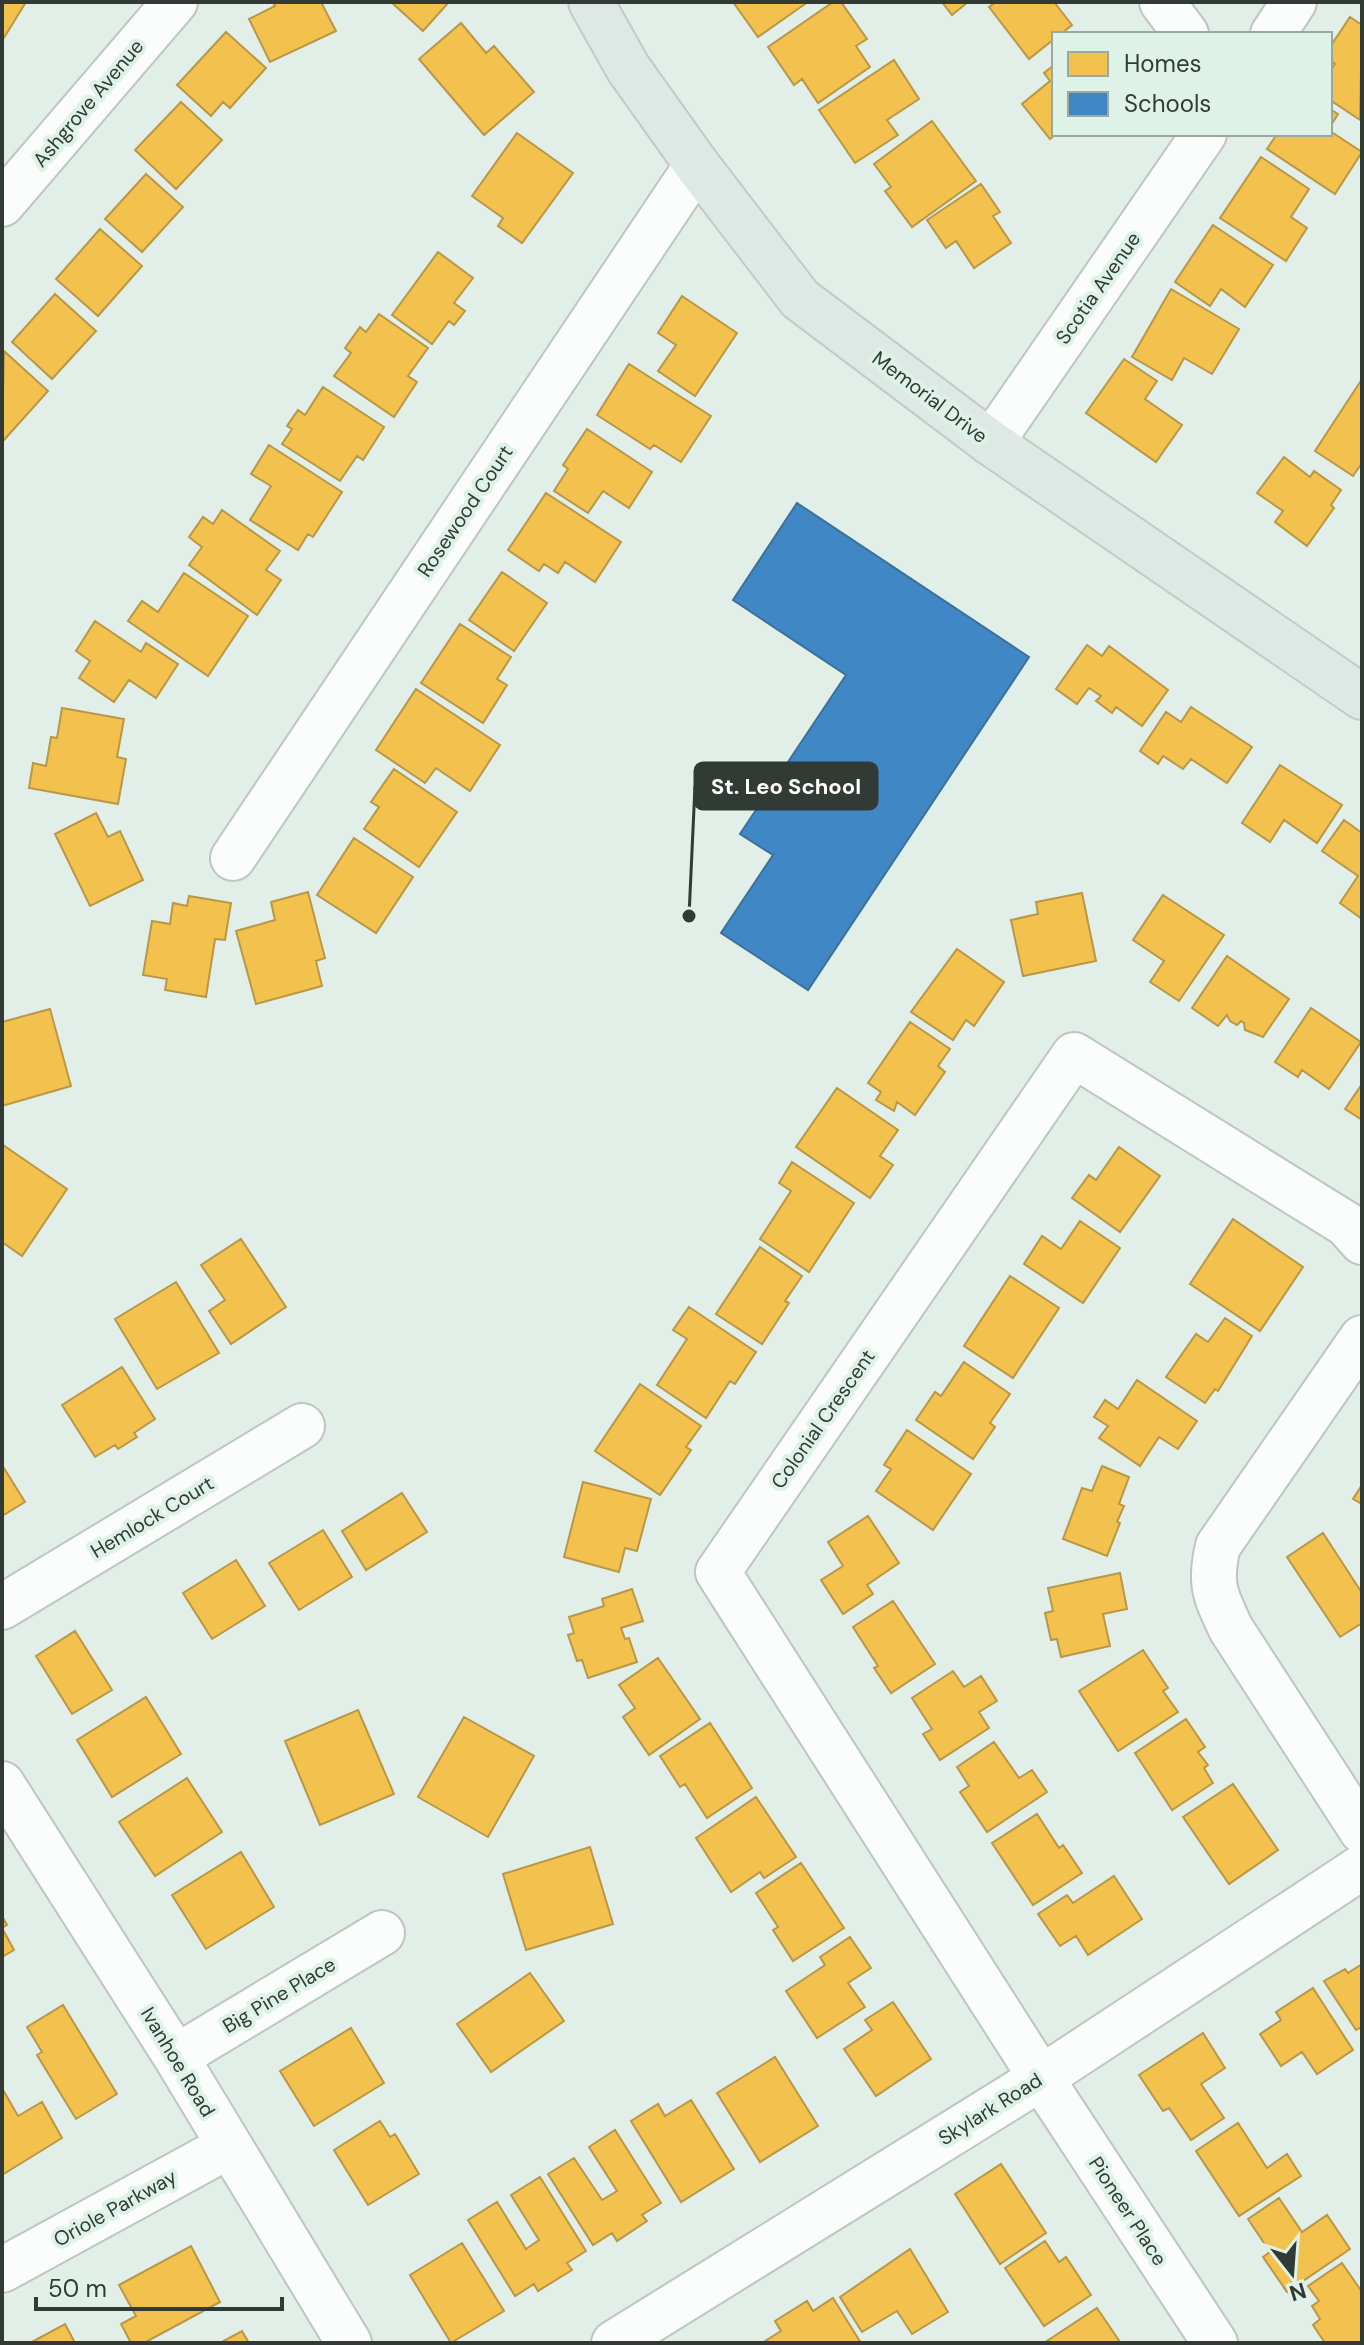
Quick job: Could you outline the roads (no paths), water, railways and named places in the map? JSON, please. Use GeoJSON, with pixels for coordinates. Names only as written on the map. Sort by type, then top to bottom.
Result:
{"type":"FeatureCollection","features":[{"type":"Feature","properties":{"kind":"main road","name":"Memorial Drive"},"geometry":{"type":"LineString","coordinates":[[591,2],[628,68],[697,165],[800,299],[991,443],[1361,694]]}},
{"type":"Feature","properties":{"kind":"street","name":"Ashgrove Avenue"},"geometry":{"type":"LineString","coordinates":[[2,204],[175,2]]}},
{"type":"Feature","properties":{"kind":"street"},"geometry":{"type":"LineString","coordinates":[[1162,2],[1184,32]]}},
{"type":"Feature","properties":{"kind":"street"},"geometry":{"type":"LineString","coordinates":[[1274,32],[1294,2]]}},
{"type":"Feature","properties":{"kind":"street","name":"Scotia Avenue"},"geometry":{"type":"LineString","coordinates":[[991,443],[1203,136]]}},
{"type":"Feature","properties":{"kind":"street","name":"Rosewood Court"},"geometry":{"type":"LineString","coordinates":[[233,858],[697,165]]}},
{"type":"Feature","properties":{"kind":"street","name":"Colonial Crescent"},"geometry":{"type":"LineString","coordinates":[[1041,2078],[718,1572],[1074,1055],[1346,1224],[1362,1242]]}},
{"type":"Feature","properties":{"kind":"street"},"geometry":{"type":"LineString","coordinates":[[1362,1338],[1218,1546],[1212,1571],[1216,1598],[1231,1629],[1362,1831]]}},
{"type":"Feature","properties":{"kind":"street","name":"Hemlock Court"},"geometry":{"type":"LineString","coordinates":[[2,1607],[302,1426]]}},
{"type":"Feature","properties":{"kind":"street","name":"Ivanhoe Road"},"geometry":{"type":"LineString","coordinates":[[2,1784],[176,2057],[349,2343]]}},
{"type":"Feature","properties":{"kind":"street","name":"Skylark Road"},"geometry":{"type":"LineString","coordinates":[[614,2343],[1041,2078],[1362,1867]]}},
{"type":"Feature","properties":{"kind":"street","name":"Big Pine Place"},"geometry":{"type":"LineString","coordinates":[[176,2057],[382,1933]]}},
{"type":"Feature","properties":{"kind":"street","name":"Pioneer Place"},"geometry":{"type":"LineString","coordinates":[[1041,2078],[1215,2343]]}},
{"type":"Feature","properties":{"kind":"street","name":"Oriole Parkway"},"geometry":{"type":"LineString","coordinates":[[2,2270],[229,2146]]}},
{"type":"Feature","properties":{"kind":"place","name":"St. Leo School"},"geometry":{"type":"Point","coordinates":[689,916]}}]}
